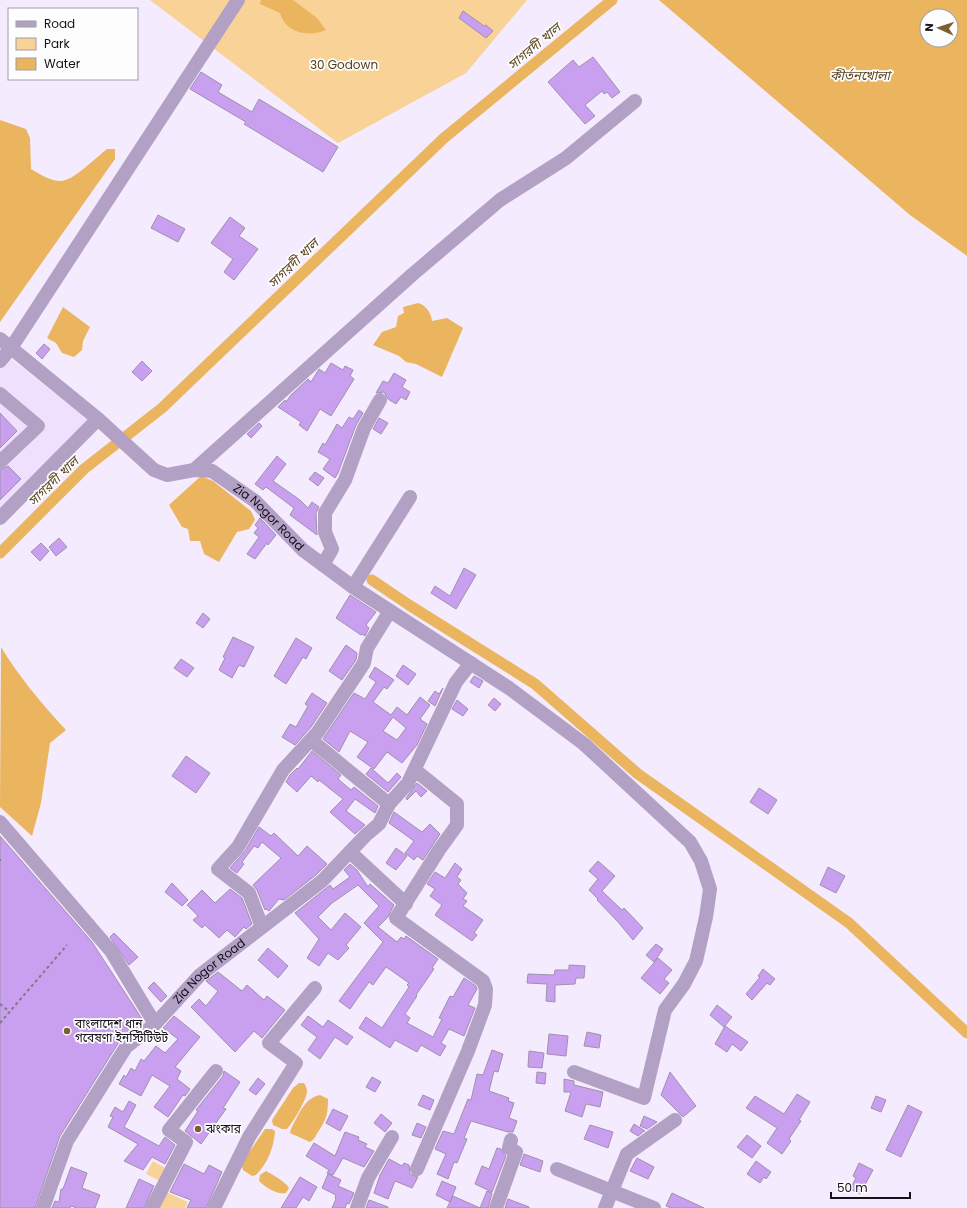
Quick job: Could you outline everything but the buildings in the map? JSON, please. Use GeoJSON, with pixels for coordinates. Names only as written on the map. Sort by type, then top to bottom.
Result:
{"type":"FeatureCollection","features":[{"type":"Feature","properties":{"kind":"street"},"geometry":{"type":"LineString","coordinates":[[0,361],[6,343],[238,0]]}},
{"type":"Feature","properties":{"kind":"street"},"geometry":{"type":"LineString","coordinates":[[194,470],[413,274],[500,200],[566,158],[636,101]]}},
{"type":"Feature","properties":{"kind":"street","name":"Zia Nogor Road"},"geometry":{"type":"LineString","coordinates":[[6,343],[101,422],[154,470],[168,475],[194,470],[212,471],[255,501],[303,550],[323,565],[353,587],[509,688],[584,744],[690,842],[701,861],[710,889],[706,917],[696,961],[684,984],[665,1010],[644,1098],[574,1072]]}},
{"type":"Feature","properties":{"kind":"street"},"geometry":{"type":"LineString","coordinates":[[0,394],[38,426],[0,462]]}},
{"type":"Feature","properties":{"kind":"street"},"geometry":{"type":"LineString","coordinates":[[323,565],[332,549],[324,525],[325,513],[345,480],[364,428],[380,400]]}},
{"type":"Feature","properties":{"kind":"street"},"geometry":{"type":"LineString","coordinates":[[0,518],[101,422]]}},
{"type":"Feature","properties":{"kind":"street"},"geometry":{"type":"LineString","coordinates":[[353,587],[410,497]]}},
{"type":"Feature","properties":{"kind":"street"},"geometry":{"type":"LineString","coordinates":[[262,927],[249,893],[218,868],[238,847],[283,770],[318,732],[364,663],[367,648],[390,611]]}},
{"type":"Feature","properties":{"kind":"street","name":"Zia Nogor Road"},"geometry":{"type":"LineString","coordinates":[[43,1208],[67,1141],[126,1047],[155,1024],[200,975],[322,881],[366,835],[379,824],[389,804],[408,783],[456,682],[471,663]]}},
{"type":"Feature","properties":{"kind":"street"},"geometry":{"type":"LineString","coordinates":[[311,740],[389,804]]}},
{"type":"Feature","properties":{"kind":"street"},"geometry":{"type":"LineString","coordinates":[[415,770],[457,804],[457,825],[439,850],[396,918],[483,981],[486,989],[485,1005],[468,1051],[416,1169]]}},
{"type":"Feature","properties":{"kind":"street"},"geometry":{"type":"LineString","coordinates":[[0,822],[111,951],[155,1024]]}},
{"type":"Feature","properties":{"kind":"street"},"geometry":{"type":"LineString","coordinates":[[350,852],[406,904]]}},
{"type":"Feature","properties":{"kind":"street"},"geometry":{"type":"LineString","coordinates":[[214,1208],[249,1137],[296,1063],[269,1043],[315,988]]}},
{"type":"Feature","properties":{"kind":"street"},"geometry":{"type":"LineString","coordinates":[[152,1208],[186,1142],[169,1130],[216,1071]]}},
{"type":"Feature","properties":{"kind":"street"},"geometry":{"type":"LineString","coordinates":[[604,1208],[627,1154],[675,1120]]}},
{"type":"Feature","properties":{"kind":"street"},"geometry":{"type":"LineString","coordinates":[[357,1208],[368,1178],[392,1137]]}},
{"type":"Feature","properties":{"kind":"street"},"geometry":{"type":"LineString","coordinates":[[496,1208],[516,1152],[509,1148],[511,1140]]}},
{"type":"Feature","properties":{"kind":"street"},"geometry":{"type":"LineString","coordinates":[[557,1169],[654,1208]]}},
{"type":"Feature","properties":{"kind":"path"},"geometry":{"type":"LineString","coordinates":[[0,1023],[67,945]]}},
{"type":"Feature","properties":{"kind":"path"},"geometry":{"type":"LineString","coordinates":[[0,1004],[10,1012]]}},
{"type":"Feature","properties":{"kind":"shaded area"},"geometry":{"type":"Polygon","coordinates":[[[0,351],[93,423],[0,515],[0,351]]]}},
{"type":"Feature","properties":{"kind":"green space","name":"30 Godown"},"geometry":{"type":"Polygon","coordinates":[[[150,0],[527,0],[466,73],[338,143],[150,0]]]}},
{"type":"Feature","properties":{"kind":"green space"},"geometry":{"type":"Polygon","coordinates":[[[153,1161],[167,1169],[160,1181],[146,1174],[153,1161]]]}},
{"type":"Feature","properties":{"kind":"green space"},"geometry":{"type":"Polygon","coordinates":[[[166,1192],[188,1202],[185,1208],[158,1208],[166,1192]]]}},
{"type":"Feature","properties":{"kind":"water"},"geometry":{"type":"Polygon","coordinates":[[[261,0],[293,0],[317,18],[326,30],[312,33],[299,32],[287,26],[280,13],[260,4],[261,0]]]}},
{"type":"Feature","properties":{"kind":"water","name":"কীর্তনখোলা"},"geometry":{"type":"Polygon","coordinates":[[[659,0],[967,0],[967,256],[910,215],[659,0]]]}},
{"type":"Feature","properties":{"kind":"water"},"geometry":{"type":"Polygon","coordinates":[[[0,120],[26,129],[30,138],[31,169],[53,180],[60,181],[72,177],[107,149],[115,149],[115,159],[0,322],[0,120]]]}},
{"type":"Feature","properties":{"kind":"water"},"geometry":{"type":"Polygon","coordinates":[[[418,303],[428,310],[432,321],[447,318],[463,328],[442,377],[416,364],[406,362],[399,356],[373,345],[382,332],[396,327],[398,316],[404,313],[403,307],[418,303]]]}},
{"type":"Feature","properties":{"kind":"water"},"geometry":{"type":"Polygon","coordinates":[[[63,307],[90,327],[83,341],[82,350],[74,357],[62,353],[56,343],[47,338],[63,307]]]}},
{"type":"Feature","properties":{"kind":"water"},"geometry":{"type":"Polygon","coordinates":[[[201,476],[213,481],[251,511],[255,520],[249,529],[237,532],[219,562],[204,554],[200,541],[190,541],[188,529],[182,527],[169,505],[201,476]]]}},
{"type":"Feature","properties":{"kind":"water"},"geometry":{"type":"Polygon","coordinates":[[[1,647],[32,690],[66,730],[50,743],[41,803],[32,836],[0,807],[1,647]]]}},
{"type":"Feature","properties":{"kind":"water"},"geometry":{"type":"Polygon","coordinates":[[[299,1083],[304,1083],[307,1092],[296,1117],[287,1129],[282,1129],[273,1125],[272,1120],[293,1088],[299,1083]]]}},
{"type":"Feature","properties":{"kind":"water"},"geometry":{"type":"Polygon","coordinates":[[[320,1095],[328,1099],[328,1109],[325,1121],[314,1139],[310,1142],[290,1133],[302,1108],[314,1097],[320,1095]]]}},
{"type":"Feature","properties":{"kind":"water"},"geometry":{"type":"Polygon","coordinates":[[[265,1129],[272,1129],[275,1131],[272,1149],[264,1165],[256,1175],[252,1176],[243,1170],[241,1164],[265,1129]]]}},
{"type":"Feature","properties":{"kind":"water"},"geometry":{"type":"Polygon","coordinates":[[[266,1171],[288,1186],[289,1188],[286,1193],[275,1192],[259,1181],[260,1175],[266,1171]]]}},
{"type":"Feature","properties":{"kind":"waterway","name":"সাগরদী খাল"},"geometry":{"type":"LineString","coordinates":[[0,553],[84,469],[162,408],[444,138],[612,0]]}},
{"type":"Feature","properties":{"kind":"waterway"},"geometry":{"type":"LineString","coordinates":[[372,580],[535,684],[638,774],[849,923],[967,1033]]}},
{"type":"Feature","properties":{"kind":"place","name":"বাংলাদেশ ধান গবেষণা ইনস্টিটিউট"},"geometry":{"type":"Point","coordinates":[67,1031]}},
{"type":"Feature","properties":{"kind":"place","name":"ঝংকার"},"geometry":{"type":"Point","coordinates":[198,1129]}}]}
